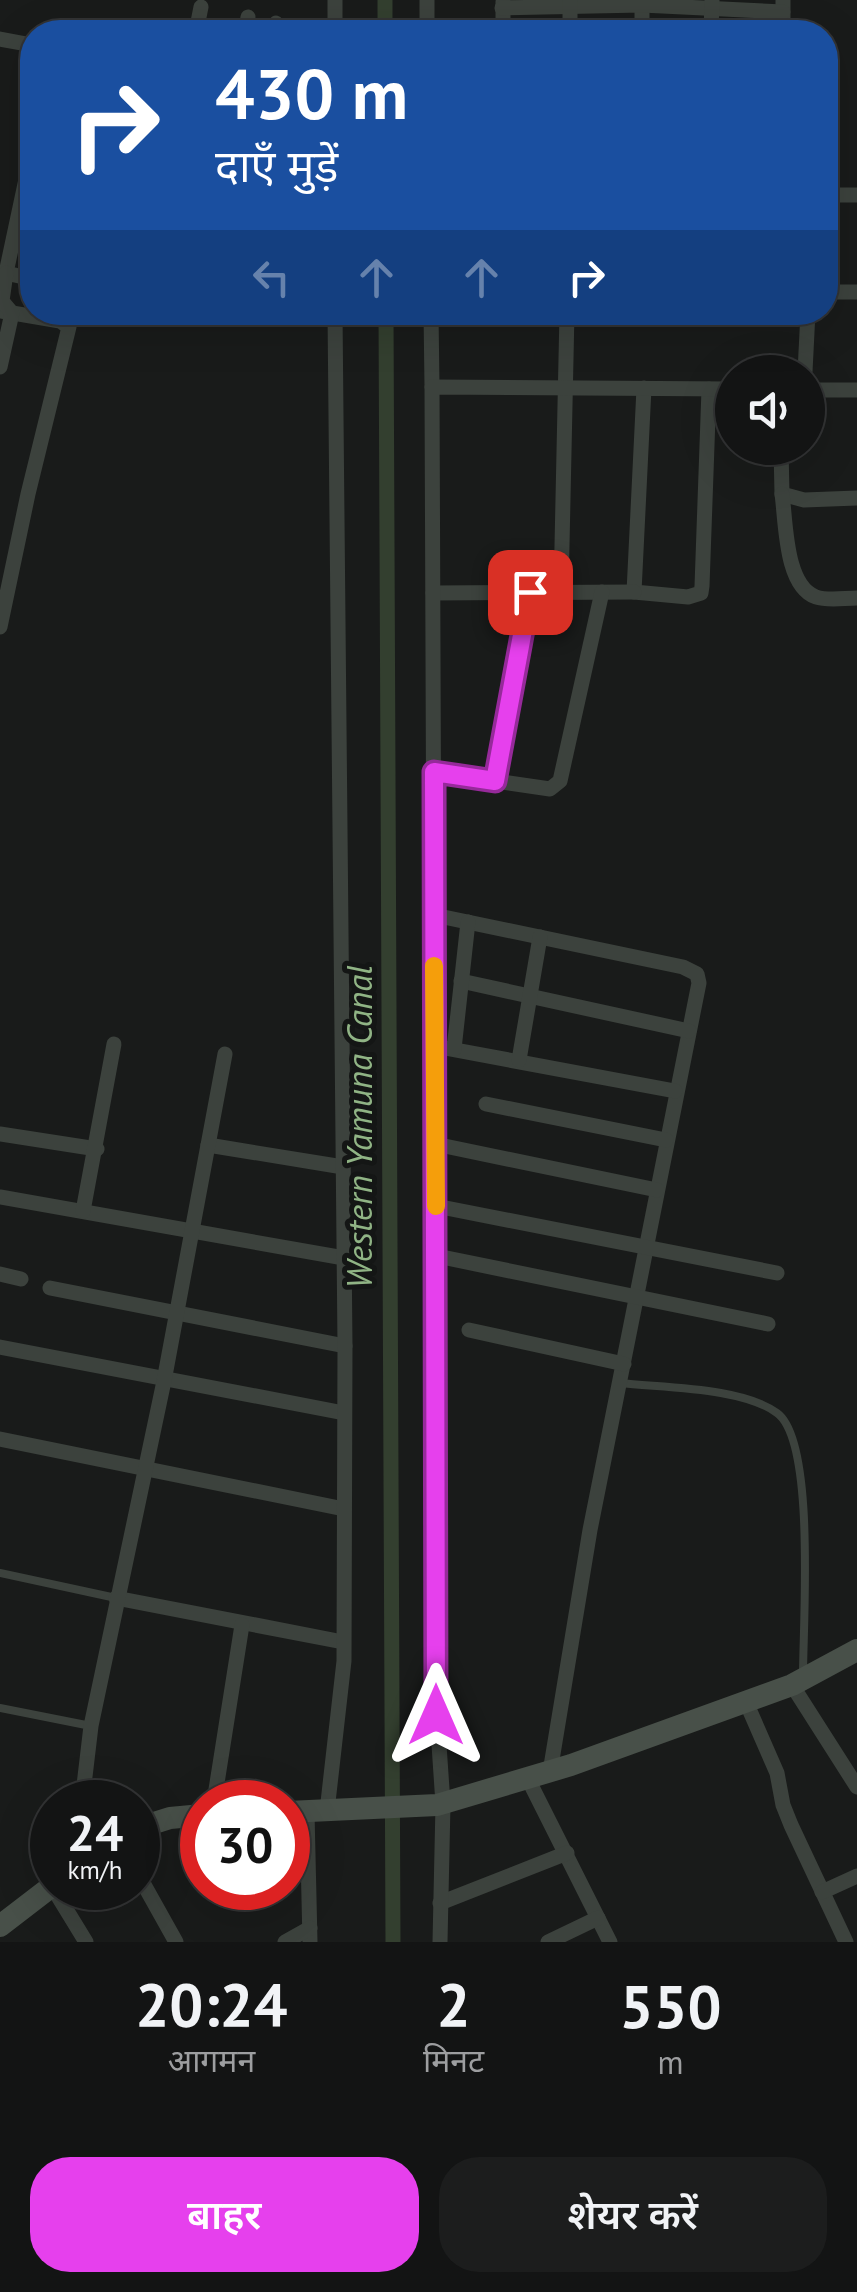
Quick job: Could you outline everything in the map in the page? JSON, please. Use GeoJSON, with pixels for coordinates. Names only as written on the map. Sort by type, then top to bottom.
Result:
{"type":"FeatureCollection","features":[{"type":"Feature","properties":{"kind":"main road"},"geometry":{"type":"LineString","coordinates":[[315,1811],[440,1804],[539,1775],[798,1682],[857,1650]]}},
{"type":"Feature","properties":{"kind":"main road"},"geometry":{"type":"LineString","coordinates":[[0,1926],[30,1903]]}},
{"type":"Feature","properties":{"kind":"street"},"geometry":{"type":"LineString","coordinates":[[502,4],[783,6]]}},
{"type":"Feature","properties":{"kind":"street"},"geometry":{"type":"LineString","coordinates":[[198,20],[201,7]]}},
{"type":"Feature","properties":{"kind":"street"},"geometry":{"type":"LineString","coordinates":[[0,367],[6,312],[2,301],[20,207]]}},
{"type":"Feature","properties":{"kind":"street"},"geometry":{"type":"LineString","coordinates":[[6,273],[20,276]]}},
{"type":"Feature","properties":{"kind":"street"},"geometry":{"type":"LineString","coordinates":[[0,628],[68,325]]}},
{"type":"Feature","properties":{"kind":"street"},"geometry":{"type":"LineString","coordinates":[[285,1942],[310,1935],[315,1811],[344,1662],[335,325]]}},
{"type":"Feature","properties":{"kind":"street"},"geometry":{"type":"LineString","coordinates":[[431,325],[440,1942]]}},
{"type":"Feature","properties":{"kind":"street"},"geometry":{"type":"LineString","coordinates":[[561,592],[567,325]]}},
{"type":"Feature","properties":{"kind":"street"},"geometry":{"type":"LineString","coordinates":[[806,355],[807,325]]}},
{"type":"Feature","properties":{"kind":"street"},"geometry":{"type":"LineString","coordinates":[[432,387],[715,389]]}},
{"type":"Feature","properties":{"kind":"street"},"geometry":{"type":"LineString","coordinates":[[634,592],[644,388]]}},
{"type":"Feature","properties":{"kind":"street"},"geometry":{"type":"LineString","coordinates":[[433,593],[634,592],[688,597],[701,593],[709,389]]}},
{"type":"Feature","properties":{"kind":"street"},"geometry":{"type":"LineString","coordinates":[[825,390],[857,390]]}},
{"type":"Feature","properties":{"kind":"street"},"geometry":{"type":"LineString","coordinates":[[781,465],[794,577],[802,589],[814,596],[857,598]]}},
{"type":"Feature","properties":{"kind":"street"},"geometry":{"type":"LineString","coordinates":[[782,494],[804,500],[857,498]]}},
{"type":"Feature","properties":{"kind":"street"},"geometry":{"type":"LineString","coordinates":[[495,781],[530,592]]}},
{"type":"Feature","properties":{"kind":"street"},"geometry":{"type":"LineString","coordinates":[[434,772],[550,789],[560,781],[602,592]]}},
{"type":"Feature","properties":{"kind":"street"},"geometry":{"type":"LineString","coordinates":[[434,915],[692,970],[699,983],[539,1775],[567,1853],[610,1942]]}},
{"type":"Feature","properties":{"kind":"street"},"geometry":{"type":"LineString","coordinates":[[454,1049],[468,922]]}},
{"type":"Feature","properties":{"kind":"street"},"geometry":{"type":"LineString","coordinates":[[519,1060],[540,937]]}},
{"type":"Feature","properties":{"kind":"street"},"geometry":{"type":"LineString","coordinates":[[461,981],[689,1031]]}},
{"type":"Feature","properties":{"kind":"street"},"geometry":{"type":"LineString","coordinates":[[83,1211],[114,1044]]}},
{"type":"Feature","properties":{"kind":"street"},"geometry":{"type":"LineString","coordinates":[[434,1046],[676,1091]]}},
{"type":"Feature","properties":{"kind":"street"},"geometry":{"type":"LineString","coordinates":[[85,1780],[91,1726],[164,1381],[225,1054]]}},
{"type":"Feature","properties":{"kind":"street"},"geometry":{"type":"LineString","coordinates":[[486,1104],[666,1140]]}},
{"type":"Feature","properties":{"kind":"street"},"geometry":{"type":"LineString","coordinates":[[0,1134],[97,1149]]}},
{"type":"Feature","properties":{"kind":"street"},"geometry":{"type":"LineString","coordinates":[[435,1144],[658,1190]]}},
{"type":"Feature","properties":{"kind":"street"},"geometry":{"type":"LineString","coordinates":[[208,1145],[343,1167]]}},
{"type":"Feature","properties":{"kind":"street"},"geometry":{"type":"LineString","coordinates":[[0,1198],[344,1258]]}},
{"type":"Feature","properties":{"kind":"street"},"geometry":{"type":"LineString","coordinates":[[436,1206],[778,1273]]}},
{"type":"Feature","properties":{"kind":"street"},"geometry":{"type":"LineString","coordinates":[[437,1256],[768,1324]]}},
{"type":"Feature","properties":{"kind":"street"},"geometry":{"type":"LineString","coordinates":[[0,1274],[22,1279]]}},
{"type":"Feature","properties":{"kind":"street"},"geometry":{"type":"LineString","coordinates":[[50,1288],[344,1346]]}},
{"type":"Feature","properties":{"kind":"street"},"geometry":{"type":"LineString","coordinates":[[469,1330],[624,1364]]}},
{"type":"Feature","properties":{"kind":"street"},"geometry":{"type":"LineString","coordinates":[[0,1347],[344,1413]]}},
{"type":"Feature","properties":{"kind":"street"},"geometry":{"type":"LineString","coordinates":[[0,1438],[344,1509]]}},
{"type":"Feature","properties":{"kind":"street"},"geometry":{"type":"LineString","coordinates":[[116,1598],[343,1642]]}},
{"type":"Feature","properties":{"kind":"street"},"geometry":{"type":"LineString","coordinates":[[217,1780],[242,1624]]}},
{"type":"Feature","properties":{"kind":"street"},"geometry":{"type":"LineString","coordinates":[[798,1682],[857,1787]]}},
{"type":"Feature","properties":{"kind":"street"},"geometry":{"type":"LineString","coordinates":[[746,1702],[777,1773],[791,1825],[846,1942]]}},
{"type":"Feature","properties":{"kind":"street"},"geometry":{"type":"LineString","coordinates":[[440,1903],[567,1853]]}},
{"type":"Feature","properties":{"kind":"street"},"geometry":{"type":"LineString","coordinates":[[822,1892],[857,1876]]}},
{"type":"Feature","properties":{"kind":"street"},"geometry":{"type":"LineString","coordinates":[[67,1910],[86,1942]]}},
{"type":"Feature","properties":{"kind":"street"},"geometry":{"type":"LineString","coordinates":[[158,1910],[176,1942]]}},
{"type":"Feature","properties":{"kind":"street"},"geometry":{"type":"LineString","coordinates":[[548,1942],[598,1918]]}},
{"type":"Feature","properties":{"kind":"lane"},"geometry":{"type":"LineString","coordinates":[[620,1383],[741,1398],[780,1414],[790,1426],[802,1486],[798,1682]]}},
{"type":"Feature","properties":{"kind":"lane"},"geometry":{"type":"LineString","coordinates":[[0,1573],[116,1598]]}},
{"type":"Feature","properties":{"kind":"lane"},"geometry":{"type":"LineString","coordinates":[[0,1708],[91,1726]]}},
{"type":"Feature","properties":{"kind":"waterway","name":"Western Yamuna Canal"},"geometry":{"type":"LineString","coordinates":[[385,0],[385,20]]}},
{"type":"Feature","properties":{"kind":"waterway","name":"Western Yamuna Canal"},"geometry":{"type":"LineString","coordinates":[[386,325],[393,1942]]}},
{"type":"Feature","properties":{"kind":"slow traffic"},"geometry":{"type":"LineString","coordinates":[[434,966],[436,1206]]}},
{"type":"Feature","properties":{"kind":"route"},"geometry":{"type":"LineString","coordinates":[[436,1715],[434,772],[495,781],[530,592]]}}]}
